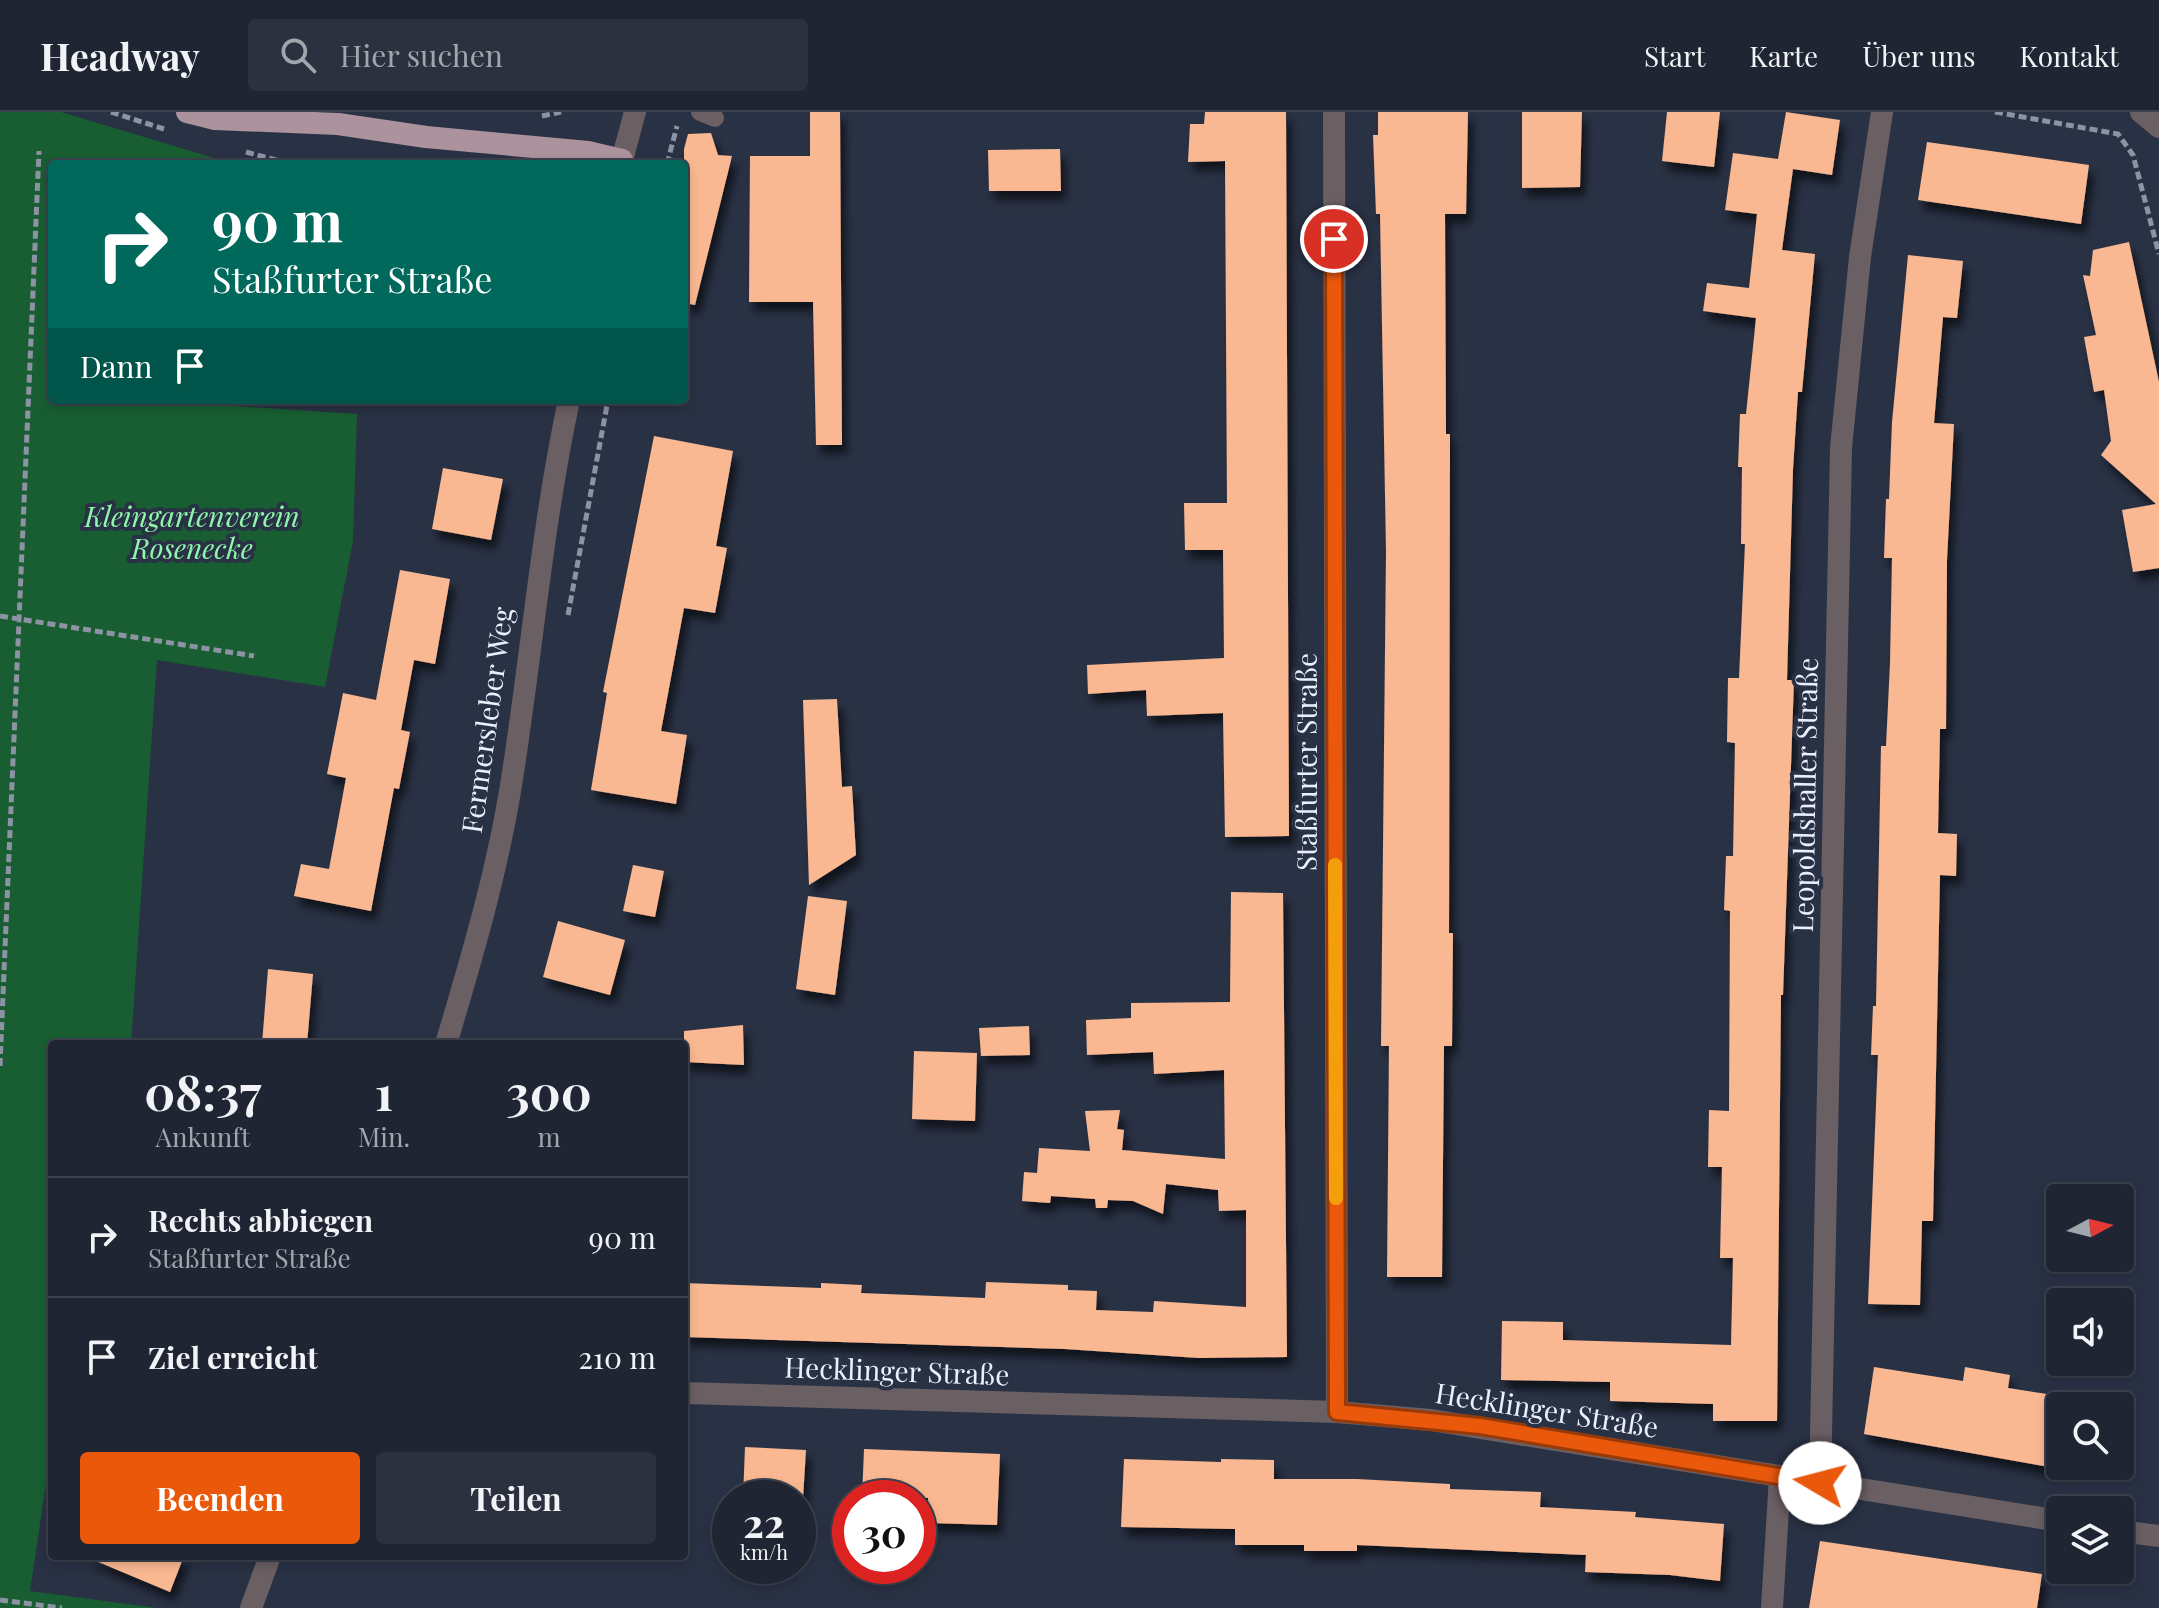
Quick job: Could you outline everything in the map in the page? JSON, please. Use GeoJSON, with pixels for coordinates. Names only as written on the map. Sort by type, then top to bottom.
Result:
{"type":"FeatureCollection","features":[{"type":"Feature","properties":{"kind":"highway"},"geometry":{"type":"LineString","coordinates":[[187,112],[215,119],[338,124],[426,137],[588,152],[614,160]]}},
{"type":"Feature","properties":{"kind":"highway"},"geometry":{"type":"LineString","coordinates":[[303,112],[338,124]]}},
{"type":"Feature","properties":{"kind":"street"},"geometry":{"type":"LineString","coordinates":[[622,160],[635,112]]}},
{"type":"Feature","properties":{"kind":"street","name":"Staßfurter Straße"},"geometry":{"type":"LineString","coordinates":[[1334,112],[1337,1412]]}},
{"type":"Feature","properties":{"kind":"street","name":"Leopoldshaller Straße"},"geometry":{"type":"LineString","coordinates":[[1820,1483],[1841,448],[1860,257],[1882,112]]}},
{"type":"Feature","properties":{"kind":"street"},"geometry":{"type":"LineString","coordinates":[[2141,112],[2159,127]]}},
{"type":"Feature","properties":{"kind":"street","name":"Fermersleber Weg"},"geometry":{"type":"LineString","coordinates":[[447,1040],[481,923],[506,812],[542,542],[568,404]]}},
{"type":"Feature","properties":{"kind":"street","name":"Hecklinger Straße"},"geometry":{"type":"LineString","coordinates":[[688,1393],[1337,1412],[1480,1426],[2046,1519]]}},
{"type":"Feature","properties":{"kind":"street"},"geometry":{"type":"LineString","coordinates":[[1772,1608],[1780,1477]]}},
{"type":"Feature","properties":{"kind":"street"},"geometry":{"type":"LineString","coordinates":[[2134,1533],[2159,1536]]}},
{"type":"Feature","properties":{"kind":"street"},"geometry":{"type":"LineString","coordinates":[[251,1608],[269,1560]]}},
{"type":"Feature","properties":{"kind":"path"},"geometry":{"type":"LineString","coordinates":[[668,160],[681,112]]}},
{"type":"Feature","properties":{"kind":"path"},"geometry":{"type":"LineString","coordinates":[[1995,112],[2118,134],[2133,155],[2159,254]]}},
{"type":"Feature","properties":{"kind":"path"},"geometry":{"type":"LineString","coordinates":[[0,1066],[39,151]]}},
{"type":"Feature","properties":{"kind":"path"},"geometry":{"type":"LineString","coordinates":[[568,614],[607,404]]}},
{"type":"Feature","properties":{"kind":"path"},"geometry":{"type":"LineString","coordinates":[[0,616],[254,656]]}},
{"type":"Feature","properties":{"kind":"path"},"geometry":{"type":"LineString","coordinates":[[0,1600],[62,1608]]}},
{"type":"Feature","properties":{"kind":"green space","name":"Kleingartenverein Rosenecke"},"geometry":{"type":"Polygon","coordinates":[[[0,112],[61,112],[221,160],[48,160],[48,404],[233,404],[357,414],[353,541],[325,687],[157,660],[131,1040],[48,1040],[48,1471],[30,1591],[157,1608],[0,1608],[0,112]]]}},
{"type":"Feature","properties":{"kind":"building"},"geometry":{"type":"Polygon","coordinates":[[[810,112],[840,112],[842,445],[816,445],[813,302],[749,302],[750,156],[810,156],[810,112]]]}},
{"type":"Feature","properties":{"kind":"building"},"geometry":{"type":"Polygon","coordinates":[[[1205,112],[1286,112],[1289,836],[1225,837],[1223,713],[1147,716],[1146,690],[1088,694],[1087,665],[1224,658],[1223,550],[1185,550],[1184,503],[1227,503],[1225,161],[1188,162],[1190,124],[1204,124],[1205,112]]]}},
{"type":"Feature","properties":{"kind":"building"},"geometry":{"type":"Polygon","coordinates":[[[1378,112],[1468,112],[1466,214],[1445,214],[1446,434],[1450,434],[1449,933],[1453,933],[1452,1046],[1444,1046],[1442,1277],[1387,1277],[1389,1046],[1381,1046],[1386,551],[1380,214],[1376,214],[1373,135],[1378,135],[1378,112]]]}},
{"type":"Feature","properties":{"kind":"building"},"geometry":{"type":"Polygon","coordinates":[[[1522,112],[1582,112],[1580,187],[1522,188],[1522,112]]]}},
{"type":"Feature","properties":{"kind":"building"},"geometry":{"type":"Polygon","coordinates":[[[1667,112],[1720,112],[1714,167],[1662,161],[1667,112]]]}},
{"type":"Feature","properties":{"kind":"building"},"geometry":{"type":"Polygon","coordinates":[[[1786,112],[1840,120],[1832,175],[1793,169],[1782,250],[1815,254],[1802,392],[1798,392],[1793,469],[1787,680],[1794,680],[1781,995],[1777,1421],[1713,1421],[1713,1404],[1610,1401],[1610,1382],[1501,1380],[1502,1321],[1563,1322],[1563,1340],[1731,1345],[1733,1258],[1720,1258],[1722,1167],[1708,1167],[1709,1110],[1729,1111],[1730,911],[1724,910],[1726,856],[1733,856],[1735,743],[1727,742],[1728,678],[1739,678],[1745,544],[1741,544],[1742,467],[1738,467],[1740,414],[1746,414],[1756,318],[1703,311],[1707,283],[1749,288],[1757,214],[1725,210],[1733,153],[1778,159],[1786,112]]]}},
{"type":"Feature","properties":{"kind":"building"},"geometry":{"type":"Polygon","coordinates":[[[711,133],[718,155],[732,156],[695,305],[688,304],[688,160],[684,160],[684,149],[688,134],[711,133]]]}},
{"type":"Feature","properties":{"kind":"building"},"geometry":{"type":"Polygon","coordinates":[[[1927,142],[2089,165],[2081,224],[1918,200],[1927,142]]]}},
{"type":"Feature","properties":{"kind":"building"},"geometry":{"type":"Polygon","coordinates":[[[1060,149],[1061,191],[989,191],[988,150],[1060,149]]]}},
{"type":"Feature","properties":{"kind":"building"},"geometry":{"type":"Polygon","coordinates":[[[2129,242],[2159,382],[2159,568],[2133,572],[2122,510],[2156,504],[2101,455],[2111,441],[2104,390],[2094,392],[2084,337],[2096,335],[2083,275],[2090,276],[2093,250],[2129,242]]]}},
{"type":"Feature","properties":{"kind":"building"},"geometry":{"type":"Polygon","coordinates":[[[1908,255],[1963,261],[1957,318],[1943,317],[1934,423],[1954,424],[1947,560],[1946,729],[1940,729],[1938,833],[1957,834],[1956,876],[1940,875],[1933,1221],[1922,1221],[1920,1305],[1868,1304],[1878,1055],[1871,1055],[1873,1006],[1876,1006],[1881,746],[1886,746],[1890,663],[1892,558],[1884,558],[1886,499],[1889,499],[1892,422],[1908,255]]]}},
{"type":"Feature","properties":{"kind":"building"},"geometry":{"type":"Polygon","coordinates":[[[654,436],[733,451],[716,546],[727,548],[715,613],[684,608],[661,731],[687,735],[676,804],[591,790],[607,693],[603,692],[654,436]]]}},
{"type":"Feature","properties":{"kind":"building"},"geometry":{"type":"Polygon","coordinates":[[[443,468],[503,479],[491,540],[432,529],[443,468]]]}},
{"type":"Feature","properties":{"kind":"building"},"geometry":{"type":"Polygon","coordinates":[[[400,570],[450,579],[435,664],[414,660],[401,730],[410,732],[399,789],[394,788],[371,911],[294,896],[301,864],[329,869],[346,778],[327,774],[343,693],[376,700],[400,570]]]}},
{"type":"Feature","properties":{"kind":"building"},"geometry":{"type":"Polygon","coordinates":[[[837,699],[842,787],[852,786],[856,855],[809,885],[803,700],[837,699]]]}},
{"type":"Feature","properties":{"kind":"building"},"geometry":{"type":"Polygon","coordinates":[[[633,865],[664,871],[655,917],[623,911],[633,865]]]}},
{"type":"Feature","properties":{"kind":"building"},"geometry":{"type":"Polygon","coordinates":[[[1231,892],[1283,893],[1287,1357],[1199,1358],[1065,1349],[688,1337],[688,1283],[821,1288],[821,1283],[862,1285],[861,1293],[985,1298],[986,1282],[1068,1285],[1068,1290],[1097,1291],[1096,1310],[1153,1312],[1154,1301],[1246,1307],[1246,1210],[1219,1211],[1218,1190],[1166,1184],[1163,1214],[1133,1201],[1108,1200],[1107,1208],[1096,1208],[1095,1199],[1051,1196],[1050,1203],[1022,1201],[1024,1172],[1037,1173],[1039,1148],[1090,1151],[1085,1111],[1120,1110],[1117,1129],[1124,1130],[1122,1150],[1225,1159],[1224,1070],[1154,1074],[1153,1052],[1087,1055],[1086,1020],[1131,1018],[1131,1003],[1230,1002],[1231,892]]]}},
{"type":"Feature","properties":{"kind":"building"},"geometry":{"type":"Polygon","coordinates":[[[808,896],[847,901],[835,995],[796,989],[808,896]]]}},
{"type":"Feature","properties":{"kind":"building"},"geometry":{"type":"Polygon","coordinates":[[[558,921],[625,940],[610,995],[543,977],[558,921]]]}},
{"type":"Feature","properties":{"kind":"building"},"geometry":{"type":"Polygon","coordinates":[[[268,969],[313,974],[307,1040],[262,1040],[268,969]]]}},
{"type":"Feature","properties":{"kind":"building"},"geometry":{"type":"Polygon","coordinates":[[[743,1025],[744,1065],[688,1062],[688,1040],[684,1040],[684,1031],[743,1025]]]}},
{"type":"Feature","properties":{"kind":"building"},"geometry":{"type":"Polygon","coordinates":[[[1029,1026],[1030,1055],[981,1056],[979,1028],[1029,1026]]]}},
{"type":"Feature","properties":{"kind":"building"},"geometry":{"type":"Polygon","coordinates":[[[914,1051],[977,1053],[975,1121],[912,1119],[914,1051]]]}},
{"type":"Feature","properties":{"kind":"building"},"geometry":{"type":"Polygon","coordinates":[[[1874,1367],[1963,1381],[1965,1367],[2010,1375],[2008,1388],[2046,1394],[2046,1466],[1864,1434],[1874,1367]]]}},
{"type":"Feature","properties":{"kind":"building"},"geometry":{"type":"Polygon","coordinates":[[[745,1447],[806,1450],[804,1480],[744,1480],[745,1447]]]}},
{"type":"Feature","properties":{"kind":"building"},"geometry":{"type":"Polygon","coordinates":[[[864,1449],[1000,1454],[997,1525],[936,1523],[936,1480],[863,1480],[864,1449]]]}},
{"type":"Feature","properties":{"kind":"building"},"geometry":{"type":"Polygon","coordinates":[[[1124,1459],[1274,1460],[1274,1479],[1357,1479],[1450,1484],[1450,1489],[1541,1492],[1540,1507],[1636,1512],[1635,1517],[1724,1524],[1720,1581],[1670,1575],[1585,1572],[1586,1555],[1357,1545],[1357,1551],[1304,1551],[1304,1545],[1235,1545],[1235,1529],[1121,1527],[1124,1459]]]}},
{"type":"Feature","properties":{"kind":"building"},"geometry":{"type":"Polygon","coordinates":[[[1820,1541],[2042,1574],[2037,1608],[1809,1608],[1820,1541]]]}},
{"type":"Feature","properties":{"kind":"building"},"geometry":{"type":"Polygon","coordinates":[[[94,1560],[182,1560],[170,1592],[94,1560]]]}},
{"type":"Feature","properties":{"kind":"slow traffic"},"geometry":{"type":"LineString","coordinates":[[1335,865],[1336,1198]]}},
{"type":"Feature","properties":{"kind":"route"},"geometry":{"type":"LineString","coordinates":[[1334,239],[1337,1412],[1480,1426],[1820,1483]]}}]}
